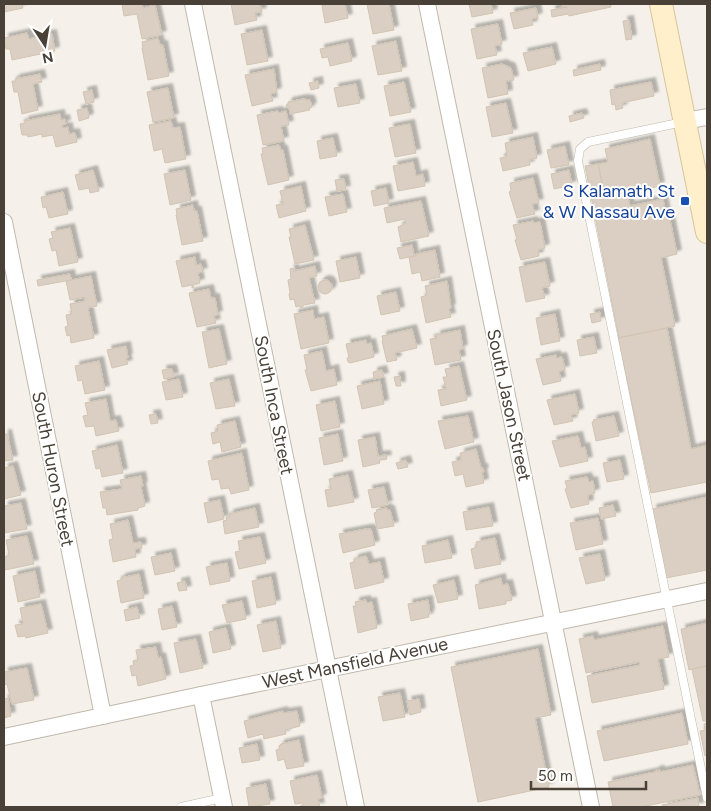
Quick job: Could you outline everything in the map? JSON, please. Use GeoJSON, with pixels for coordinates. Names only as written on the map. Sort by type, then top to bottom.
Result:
{"type":"FeatureCollection","features":[{"type":"Feature","properties":{"kind":"street","name":"South Inca Street"},"geometry":{"type":"LineString","coordinates":[[193,4],[356,807]]}},
{"type":"Feature","properties":{"kind":"street","name":"South Jason Street"},"geometry":{"type":"LineString","coordinates":[[427,4],[591,807]]}},
{"type":"Feature","properties":{"kind":"street"},"geometry":{"type":"LineString","coordinates":[[661,4],[707,232]]}},
{"type":"Feature","properties":{"kind":"street"},"geometry":{"type":"LineString","coordinates":[[685,121],[707,117]]}},
{"type":"Feature","properties":{"kind":"street","name":"South Huron Street"},"geometry":{"type":"LineString","coordinates":[[4,222],[103,716]]}},
{"type":"Feature","properties":{"kind":"street","name":"West Mansfield Avenue"},"geometry":{"type":"LineString","coordinates":[[4,738],[201,695],[707,591]]}},
{"type":"Feature","properties":{"kind":"street"},"geometry":{"type":"LineString","coordinates":[[201,695],[223,803]]}},
{"type":"Feature","properties":{"kind":"lane"},"geometry":{"type":"LineString","coordinates":[[685,121],[596,140],[583,145],[578,155],[581,178],[707,798]]}},
{"type":"Feature","properties":{"kind":"lane"},"geometry":{"type":"LineString","coordinates":[[181,807],[223,803]]}},
{"type":"Feature","properties":{"kind":"building"},"geometry":{"type":"Polygon","coordinates":[[[4,4],[22,4],[23,8],[4,12],[4,4]]]}},
{"type":"Feature","properties":{"kind":"building"},"geometry":{"type":"Polygon","coordinates":[[[122,4],[142,4],[143,8],[155,5],[162,35],[142,39],[137,14],[124,16],[122,4]]]}},
{"type":"Feature","properties":{"kind":"building"},"geometry":{"type":"Polygon","coordinates":[[[231,4],[260,4],[262,12],[255,13],[257,20],[235,25],[231,4]]]}},
{"type":"Feature","properties":{"kind":"building"},"geometry":{"type":"Polygon","coordinates":[[[345,4],[348,18],[325,23],[322,5],[345,4]]]}},
{"type":"Feature","properties":{"kind":"building"},"geometry":{"type":"Polygon","coordinates":[[[367,4],[389,4],[394,30],[373,34],[367,4]]]}},
{"type":"Feature","properties":{"kind":"building"},"geometry":{"type":"Polygon","coordinates":[[[469,4],[491,4],[493,13],[472,17],[469,4]]]}},
{"type":"Feature","properties":{"kind":"building"},"geometry":{"type":"Polygon","coordinates":[[[562,4],[610,4],[611,7],[569,16],[568,14],[552,17],[551,10],[567,7],[562,7],[562,4]]]}},
{"type":"Feature","properties":{"kind":"building"},"geometry":{"type":"Polygon","coordinates":[[[536,8],[538,17],[532,19],[533,25],[514,29],[510,13],[536,8]]]}},
{"type":"Feature","properties":{"kind":"building"},"geometry":{"type":"Polygon","coordinates":[[[629,20],[632,39],[626,40],[623,21],[629,20]]]}},
{"type":"Feature","properties":{"kind":"building"},"geometry":{"type":"Polygon","coordinates":[[[498,24],[502,44],[495,46],[497,55],[477,59],[471,29],[498,24]]]}},
{"type":"Feature","properties":{"kind":"building"},"geometry":{"type":"Polygon","coordinates":[[[262,30],[268,61],[247,65],[241,34],[262,30]]]}},
{"type":"Feature","properties":{"kind":"building"},"geometry":{"type":"Polygon","coordinates":[[[27,33],[29,39],[52,34],[55,51],[12,60],[10,49],[6,49],[4,38],[27,33]]]}},
{"type":"Feature","properties":{"kind":"building"},"geometry":{"type":"Polygon","coordinates":[[[158,38],[160,45],[163,45],[169,76],[148,80],[142,42],[158,38]]]}},
{"type":"Feature","properties":{"kind":"building"},"geometry":{"type":"Polygon","coordinates":[[[396,41],[402,71],[378,75],[372,46],[396,41]]]}},
{"type":"Feature","properties":{"kind":"building"},"geometry":{"type":"Polygon","coordinates":[[[348,43],[352,61],[330,66],[328,57],[322,58],[320,49],[348,43]]]}},
{"type":"Feature","properties":{"kind":"building"},"geometry":{"type":"Polygon","coordinates":[[[552,47],[556,64],[528,71],[523,53],[552,47]]]}},
{"type":"Feature","properties":{"kind":"building"},"geometry":{"type":"Polygon","coordinates":[[[502,64],[511,68],[514,80],[506,81],[508,94],[488,98],[482,68],[502,64]]]}},
{"type":"Feature","properties":{"kind":"building"},"geometry":{"type":"Polygon","coordinates":[[[600,64],[601,70],[574,76],[573,70],[600,64]]]}},
{"type":"Feature","properties":{"kind":"building"},"geometry":{"type":"Polygon","coordinates":[[[274,69],[277,92],[271,94],[273,101],[252,106],[245,75],[274,69]]]}},
{"type":"Feature","properties":{"kind":"building"},"geometry":{"type":"Polygon","coordinates":[[[40,74],[42,82],[33,84],[38,110],[22,114],[18,92],[14,92],[12,81],[40,74]]]}},
{"type":"Feature","properties":{"kind":"building"},"geometry":{"type":"Polygon","coordinates":[[[318,81],[319,88],[311,90],[309,83],[318,81]]]}},
{"type":"Feature","properties":{"kind":"building"},"geometry":{"type":"Polygon","coordinates":[[[404,82],[411,112],[390,116],[384,86],[404,82]]]}},
{"type":"Feature","properties":{"kind":"building"},"geometry":{"type":"Polygon","coordinates":[[[651,82],[654,96],[622,103],[623,108],[616,110],[615,104],[612,105],[610,90],[651,82]]]}},
{"type":"Feature","properties":{"kind":"building"},"geometry":{"type":"Polygon","coordinates":[[[356,84],[360,103],[338,107],[334,88],[356,84]]]}},
{"type":"Feature","properties":{"kind":"building"},"geometry":{"type":"Polygon","coordinates":[[[168,88],[174,118],[153,122],[147,92],[168,88]]]}},
{"type":"Feature","properties":{"kind":"building"},"geometry":{"type":"Polygon","coordinates":[[[92,90],[94,102],[86,104],[83,92],[92,90]]]}},
{"type":"Feature","properties":{"kind":"building"},"geometry":{"type":"Polygon","coordinates":[[[303,99],[310,100],[312,107],[309,108],[310,110],[290,114],[289,106],[287,107],[286,105],[288,102],[303,99]]]}},
{"type":"Feature","properties":{"kind":"building"},"geometry":{"type":"Polygon","coordinates":[[[506,103],[513,133],[492,137],[486,107],[506,103]]]}},
{"type":"Feature","properties":{"kind":"building"},"geometry":{"type":"Polygon","coordinates":[[[87,108],[89,118],[79,121],[77,110],[87,108]]]}},
{"type":"Feature","properties":{"kind":"building"},"geometry":{"type":"Polygon","coordinates":[[[278,111],[279,113],[286,111],[289,125],[281,126],[284,141],[263,145],[257,115],[278,111]]]}},
{"type":"Feature","properties":{"kind":"building"},"geometry":{"type":"Polygon","coordinates":[[[582,113],[584,118],[570,122],[569,116],[582,113]]]}},
{"type":"Feature","properties":{"kind":"building"},"geometry":{"type":"Polygon","coordinates":[[[60,114],[61,120],[65,119],[66,124],[62,125],[63,128],[68,127],[69,134],[75,133],[77,142],[56,147],[53,135],[42,137],[42,134],[28,137],[27,135],[22,135],[20,124],[25,123],[24,121],[60,114]]]}},
{"type":"Feature","properties":{"kind":"building"},"geometry":{"type":"Polygon","coordinates":[[[171,121],[173,128],[180,127],[186,159],[165,163],[162,149],[154,151],[149,125],[171,121]]]}},
{"type":"Feature","properties":{"kind":"building"},"geometry":{"type":"Polygon","coordinates":[[[410,124],[416,153],[395,157],[389,128],[410,124]]]}},
{"type":"Feature","properties":{"kind":"building"},"geometry":{"type":"Polygon","coordinates":[[[533,137],[537,158],[529,160],[530,165],[503,171],[500,158],[507,157],[505,143],[533,137]]]}},
{"type":"Feature","properties":{"kind":"building"},"geometry":{"type":"Polygon","coordinates":[[[333,138],[337,156],[320,159],[317,141],[333,138]]]}},
{"type":"Feature","properties":{"kind":"building"},"geometry":{"type":"Polygon","coordinates":[[[650,139],[660,186],[605,198],[598,164],[608,162],[605,149],[650,139]]]}},
{"type":"Feature","properties":{"kind":"building"},"geometry":{"type":"Polygon","coordinates":[[[279,145],[281,150],[283,150],[289,180],[268,185],[261,154],[263,154],[262,148],[279,145]]]}},
{"type":"Feature","properties":{"kind":"building"},"geometry":{"type":"Polygon","coordinates":[[[565,146],[569,165],[551,168],[547,150],[565,146]]]}},
{"type":"Feature","properties":{"kind":"building"},"geometry":{"type":"Polygon","coordinates":[[[413,162],[416,176],[423,174],[425,186],[398,191],[393,166],[413,162]]]}},
{"type":"Feature","properties":{"kind":"building"},"geometry":{"type":"Polygon","coordinates":[[[598,164],[605,198],[627,193],[630,206],[663,199],[667,220],[670,220],[677,254],[661,258],[675,326],[619,338],[585,166],[598,164]]]}},
{"type":"Feature","properties":{"kind":"building"},"geometry":{"type":"Polygon","coordinates":[[[93,170],[99,191],[90,193],[89,188],[79,190],[75,175],[93,170]]]}},
{"type":"Feature","properties":{"kind":"building"},"geometry":{"type":"Polygon","coordinates":[[[185,170],[191,200],[170,205],[164,174],[185,170]]]}},
{"type":"Feature","properties":{"kind":"building"},"geometry":{"type":"Polygon","coordinates":[[[569,170],[572,185],[554,189],[551,174],[569,170]]]}},
{"type":"Feature","properties":{"kind":"building"},"geometry":{"type":"Polygon","coordinates":[[[533,178],[539,203],[532,204],[535,214],[517,218],[509,192],[511,191],[510,183],[533,178]]]}},
{"type":"Feature","properties":{"kind":"building"},"geometry":{"type":"Polygon","coordinates":[[[344,179],[346,190],[337,191],[335,180],[344,179]]]}},
{"type":"Feature","properties":{"kind":"building"},"geometry":{"type":"Polygon","coordinates":[[[301,186],[306,211],[279,218],[276,205],[283,204],[280,191],[301,186]]]}},
{"type":"Feature","properties":{"kind":"building"},"geometry":{"type":"Polygon","coordinates":[[[386,188],[389,203],[374,206],[371,191],[386,188]]]}},
{"type":"Feature","properties":{"kind":"building"},"geometry":{"type":"Polygon","coordinates":[[[63,192],[68,214],[49,218],[46,207],[43,208],[41,197],[63,192]]]}},
{"type":"Feature","properties":{"kind":"building"},"geometry":{"type":"Polygon","coordinates":[[[343,194],[347,212],[329,216],[325,197],[343,194]]]}},
{"type":"Feature","properties":{"kind":"building"},"geometry":{"type":"Polygon","coordinates":[[[421,201],[429,236],[401,242],[398,227],[406,223],[405,219],[387,223],[384,208],[421,201]]]}},
{"type":"Feature","properties":{"kind":"building"},"geometry":{"type":"Polygon","coordinates":[[[193,205],[194,211],[197,211],[203,241],[182,245],[176,209],[193,205]]]}},
{"type":"Feature","properties":{"kind":"building"},"geometry":{"type":"Polygon","coordinates":[[[533,221],[533,223],[540,222],[545,248],[538,250],[539,256],[521,260],[513,225],[533,221]]]}},
{"type":"Feature","properties":{"kind":"building"},"geometry":{"type":"Polygon","coordinates":[[[305,225],[314,260],[295,264],[289,229],[305,225]]]}},
{"type":"Feature","properties":{"kind":"building"},"geometry":{"type":"Polygon","coordinates":[[[70,228],[78,262],[59,266],[56,250],[52,251],[49,239],[53,238],[51,232],[70,228]]]}},
{"type":"Feature","properties":{"kind":"building"},"geometry":{"type":"Polygon","coordinates":[[[412,245],[414,256],[400,259],[397,248],[412,245]]]}},
{"type":"Feature","properties":{"kind":"building"},"geometry":{"type":"Polygon","coordinates":[[[435,250],[440,277],[422,281],[420,272],[412,274],[409,257],[435,250]]]}},
{"type":"Feature","properties":{"kind":"building"},"geometry":{"type":"Polygon","coordinates":[[[195,257],[196,265],[201,264],[203,272],[198,273],[200,283],[193,285],[194,287],[192,288],[192,285],[182,287],[176,261],[195,257]]]}},
{"type":"Feature","properties":{"kind":"building"},"geometry":{"type":"Polygon","coordinates":[[[356,257],[360,278],[340,282],[336,261],[356,257]]]}},
{"type":"Feature","properties":{"kind":"building"},"geometry":{"type":"Polygon","coordinates":[[[545,262],[550,286],[542,288],[545,298],[526,302],[519,267],[545,262]]]}},
{"type":"Feature","properties":{"kind":"building"},"geometry":{"type":"Polygon","coordinates":[[[315,266],[317,276],[309,278],[315,303],[303,305],[301,308],[300,306],[296,307],[294,299],[290,300],[289,294],[288,280],[291,279],[290,269],[293,268],[294,271],[315,266]]]}},
{"type":"Feature","properties":{"kind":"building"},"geometry":{"type":"Polygon","coordinates":[[[70,274],[71,280],[38,286],[37,280],[70,274]]]}},
{"type":"Feature","properties":{"kind":"building"},"geometry":{"type":"Polygon","coordinates":[[[91,276],[97,306],[88,308],[94,338],[71,343],[70,335],[67,336],[65,327],[68,326],[66,315],[72,314],[70,304],[85,301],[85,297],[70,300],[66,281],[91,276]]]}},
{"type":"Feature","properties":{"kind":"building"},"geometry":{"type":"Polygon","coordinates":[[[322,280],[328,280],[332,287],[328,294],[322,294],[318,290],[318,284],[322,280]]]}},
{"type":"Feature","properties":{"kind":"building"},"geometry":{"type":"Polygon","coordinates":[[[447,281],[451,317],[426,323],[421,297],[427,295],[425,286],[447,281]]]}},
{"type":"Feature","properties":{"kind":"building"},"geometry":{"type":"Polygon","coordinates":[[[209,289],[211,298],[215,298],[218,315],[214,316],[216,323],[197,327],[189,293],[209,289]]]}},
{"type":"Feature","properties":{"kind":"building"},"geometry":{"type":"Polygon","coordinates":[[[396,292],[400,311],[381,315],[377,296],[396,292]]]}},
{"type":"Feature","properties":{"kind":"building"},"geometry":{"type":"Polygon","coordinates":[[[313,310],[314,319],[324,317],[329,343],[301,349],[294,314],[313,310]]]}},
{"type":"Feature","properties":{"kind":"building"},"geometry":{"type":"Polygon","coordinates":[[[600,312],[601,321],[592,323],[590,314],[600,312]]]}},
{"type":"Feature","properties":{"kind":"building"},"geometry":{"type":"Polygon","coordinates":[[[555,314],[560,341],[541,345],[536,318],[555,314]]]}},
{"type":"Feature","properties":{"kind":"building"},"geometry":{"type":"Polygon","coordinates":[[[667,328],[691,449],[707,445],[707,482],[651,493],[618,338],[667,328]]]}},
{"type":"Feature","properties":{"kind":"building"},"geometry":{"type":"Polygon","coordinates":[[[219,329],[227,364],[209,368],[202,332],[219,329]]]}},
{"type":"Feature","properties":{"kind":"building"},"geometry":{"type":"Polygon","coordinates":[[[412,329],[417,348],[395,353],[397,360],[387,362],[382,336],[412,329]]]}},
{"type":"Feature","properties":{"kind":"building"},"geometry":{"type":"Polygon","coordinates":[[[460,330],[463,349],[459,350],[461,360],[435,365],[430,339],[437,338],[436,335],[460,330]]]}},
{"type":"Feature","properties":{"kind":"building"},"geometry":{"type":"Polygon","coordinates":[[[594,337],[597,353],[580,356],[577,340],[594,337]]]}},
{"type":"Feature","properties":{"kind":"building"},"geometry":{"type":"Polygon","coordinates":[[[366,340],[366,344],[371,343],[374,357],[348,362],[346,344],[366,340]]]}},
{"type":"Feature","properties":{"kind":"building"},"geometry":{"type":"Polygon","coordinates":[[[126,346],[128,364],[112,368],[107,350],[126,346]]]}},
{"type":"Feature","properties":{"kind":"building"},"geometry":{"type":"Polygon","coordinates":[[[322,351],[326,371],[334,369],[337,385],[311,391],[305,370],[307,370],[304,355],[322,351]]]}},
{"type":"Feature","properties":{"kind":"building"},"geometry":{"type":"Polygon","coordinates":[[[556,355],[556,358],[562,357],[565,370],[559,371],[561,381],[543,385],[536,359],[556,355]]]}},
{"type":"Feature","properties":{"kind":"building"},"geometry":{"type":"Polygon","coordinates":[[[99,361],[105,390],[85,394],[82,380],[78,381],[75,366],[99,361]]]}},
{"type":"Feature","properties":{"kind":"building"},"geometry":{"type":"Polygon","coordinates":[[[459,366],[467,400],[441,406],[438,390],[446,389],[443,377],[447,377],[445,369],[459,366]]]}},
{"type":"Feature","properties":{"kind":"building"},"geometry":{"type":"Polygon","coordinates":[[[172,369],[174,377],[164,379],[162,370],[172,369]]]}},
{"type":"Feature","properties":{"kind":"building"},"geometry":{"type":"Polygon","coordinates":[[[382,370],[384,377],[374,379],[373,372],[382,370]]]}},
{"type":"Feature","properties":{"kind":"building"},"geometry":{"type":"Polygon","coordinates":[[[400,376],[401,386],[396,386],[394,377],[400,376]]]}},
{"type":"Feature","properties":{"kind":"building"},"geometry":{"type":"Polygon","coordinates":[[[179,379],[183,397],[166,400],[162,382],[179,379]]]}},
{"type":"Feature","properties":{"kind":"building"},"geometry":{"type":"Polygon","coordinates":[[[229,379],[235,406],[216,409],[210,383],[229,379]]]}},
{"type":"Feature","properties":{"kind":"building"},"geometry":{"type":"Polygon","coordinates":[[[380,381],[384,404],[362,409],[357,386],[380,381]]]}},
{"type":"Feature","properties":{"kind":"building"},"geometry":{"type":"Polygon","coordinates":[[[575,394],[579,413],[571,415],[573,421],[554,425],[547,400],[575,394]]]}},
{"type":"Feature","properties":{"kind":"building"},"geometry":{"type":"Polygon","coordinates":[[[106,399],[110,421],[116,420],[119,431],[96,436],[94,426],[86,427],[83,416],[88,415],[85,403],[106,399]]]}},
{"type":"Feature","properties":{"kind":"building"},"geometry":{"type":"Polygon","coordinates":[[[335,401],[340,427],[321,431],[316,405],[335,401]]]}},
{"type":"Feature","properties":{"kind":"building"},"geometry":{"type":"Polygon","coordinates":[[[156,414],[158,423],[151,424],[149,415],[156,414]]]}},
{"type":"Feature","properties":{"kind":"building"},"geometry":{"type":"Polygon","coordinates":[[[468,416],[474,442],[445,449],[438,421],[468,416]]]}},
{"type":"Feature","properties":{"kind":"building"},"geometry":{"type":"Polygon","coordinates":[[[614,416],[619,436],[596,441],[593,420],[614,416]]]}},
{"type":"Feature","properties":{"kind":"building"},"geometry":{"type":"Polygon","coordinates":[[[235,421],[241,447],[222,452],[220,442],[213,444],[211,433],[218,431],[217,425],[235,421]]]}},
{"type":"Feature","properties":{"kind":"building"},"geometry":{"type":"Polygon","coordinates":[[[4,434],[7,434],[13,460],[4,461],[4,434]]]}},
{"type":"Feature","properties":{"kind":"building"},"geometry":{"type":"Polygon","coordinates":[[[338,434],[343,461],[324,465],[319,438],[338,434]]]}},
{"type":"Feature","properties":{"kind":"building"},"geometry":{"type":"Polygon","coordinates":[[[578,436],[581,448],[585,447],[588,461],[560,467],[552,441],[578,436]]]}},
{"type":"Feature","properties":{"kind":"building"},"geometry":{"type":"Polygon","coordinates":[[[375,437],[378,456],[386,455],[387,459],[379,460],[380,463],[363,467],[358,440],[375,437]]]}},
{"type":"Feature","properties":{"kind":"building"},"geometry":{"type":"Polygon","coordinates":[[[117,445],[123,473],[102,477],[100,468],[96,469],[92,451],[117,445]]]}},
{"type":"Feature","properties":{"kind":"building"},"geometry":{"type":"Polygon","coordinates":[[[476,449],[481,468],[483,468],[484,472],[482,472],[484,483],[466,487],[463,474],[455,476],[452,462],[461,460],[460,453],[476,449]]]}},
{"type":"Feature","properties":{"kind":"building"},"geometry":{"type":"Polygon","coordinates":[[[242,453],[249,490],[231,494],[229,488],[221,489],[219,479],[212,480],[208,461],[242,453]]]}},
{"type":"Feature","properties":{"kind":"building"},"geometry":{"type":"Polygon","coordinates":[[[406,460],[408,467],[398,469],[396,463],[406,460]]]}},
{"type":"Feature","properties":{"kind":"building"},"geometry":{"type":"Polygon","coordinates":[[[620,460],[624,479],[607,482],[603,463],[620,460]]]}},
{"type":"Feature","properties":{"kind":"building"},"geometry":{"type":"Polygon","coordinates":[[[13,466],[21,495],[4,499],[4,468],[13,466]]]}},
{"type":"Feature","properties":{"kind":"building"},"geometry":{"type":"Polygon","coordinates":[[[348,475],[354,502],[328,507],[325,490],[331,489],[329,479],[348,475]]]}},
{"type":"Feature","properties":{"kind":"building"},"geometry":{"type":"Polygon","coordinates":[[[141,476],[145,506],[138,508],[138,510],[107,515],[106,508],[103,508],[100,492],[122,489],[120,480],[141,476]]]}},
{"type":"Feature","properties":{"kind":"building"},"geometry":{"type":"Polygon","coordinates":[[[587,477],[589,482],[593,481],[595,493],[588,495],[589,504],[571,508],[565,489],[567,488],[565,481],[587,477]]]}},
{"type":"Feature","properties":{"kind":"building"},"geometry":{"type":"Polygon","coordinates":[[[384,487],[388,505],[372,508],[368,490],[384,487]]]}},
{"type":"Feature","properties":{"kind":"building"},"geometry":{"type":"Polygon","coordinates":[[[707,497],[707,570],[666,578],[652,509],[707,497]]]}},
{"type":"Feature","properties":{"kind":"building"},"geometry":{"type":"Polygon","coordinates":[[[220,500],[224,519],[208,523],[204,503],[220,500]]]}},
{"type":"Feature","properties":{"kind":"building"},"geometry":{"type":"Polygon","coordinates":[[[21,503],[27,529],[4,533],[4,506],[21,503]]]}},
{"type":"Feature","properties":{"kind":"building"},"geometry":{"type":"Polygon","coordinates":[[[613,505],[616,516],[601,519],[599,508],[613,505]]]}},
{"type":"Feature","properties":{"kind":"building"},"geometry":{"type":"Polygon","coordinates":[[[489,507],[493,526],[466,530],[463,512],[489,507]]]}},
{"type":"Feature","properties":{"kind":"building"},"geometry":{"type":"Polygon","coordinates":[[[255,508],[259,527],[225,534],[223,521],[227,520],[226,517],[230,517],[229,514],[255,508]]]}},
{"type":"Feature","properties":{"kind":"building"},"geometry":{"type":"Polygon","coordinates":[[[387,508],[387,510],[390,510],[394,526],[377,529],[374,513],[377,512],[376,510],[387,508]]]}},
{"type":"Feature","properties":{"kind":"building"},"geometry":{"type":"Polygon","coordinates":[[[598,518],[603,544],[576,550],[570,523],[598,518]]]}},
{"type":"Feature","properties":{"kind":"building"},"geometry":{"type":"Polygon","coordinates":[[[128,520],[133,543],[141,542],[142,548],[135,549],[136,557],[113,562],[109,540],[113,539],[110,524],[128,520]]]}},
{"type":"Feature","properties":{"kind":"building"},"geometry":{"type":"Polygon","coordinates":[[[371,529],[375,545],[343,553],[339,534],[371,529]]]}},
{"type":"Feature","properties":{"kind":"building"},"geometry":{"type":"Polygon","coordinates":[[[27,536],[34,564],[5,570],[4,557],[9,555],[6,540],[27,536]]]}},
{"type":"Feature","properties":{"kind":"building"},"geometry":{"type":"Polygon","coordinates":[[[260,537],[266,563],[239,569],[235,552],[240,551],[238,541],[260,537]]]}},
{"type":"Feature","properties":{"kind":"building"},"geometry":{"type":"Polygon","coordinates":[[[495,538],[501,564],[475,569],[471,549],[477,547],[476,542],[495,538]]]}},
{"type":"Feature","properties":{"kind":"building"},"geometry":{"type":"Polygon","coordinates":[[[448,540],[452,558],[425,563],[422,546],[448,540]]]}},
{"type":"Feature","properties":{"kind":"building"},"geometry":{"type":"Polygon","coordinates":[[[171,553],[175,571],[155,575],[151,557],[171,553]]]}},
{"type":"Feature","properties":{"kind":"building"},"geometry":{"type":"Polygon","coordinates":[[[600,554],[605,580],[586,584],[579,558],[600,554]]]}},
{"type":"Feature","properties":{"kind":"building"},"geometry":{"type":"Polygon","coordinates":[[[366,556],[369,564],[380,562],[384,582],[355,589],[350,563],[354,562],[354,559],[366,556]]]}},
{"type":"Feature","properties":{"kind":"building"},"geometry":{"type":"Polygon","coordinates":[[[227,563],[230,581],[210,585],[206,567],[227,563]]]}},
{"type":"Feature","properties":{"kind":"building"},"geometry":{"type":"Polygon","coordinates":[[[35,571],[40,597],[18,602],[13,576],[35,571]]]}},
{"type":"Feature","properties":{"kind":"building"},"geometry":{"type":"Polygon","coordinates":[[[139,574],[144,598],[121,603],[117,581],[121,580],[121,578],[139,574]]]}},
{"type":"Feature","properties":{"kind":"building"},"geometry":{"type":"Polygon","coordinates":[[[271,577],[276,604],[257,608],[252,581],[271,577]]]}},
{"type":"Feature","properties":{"kind":"building"},"geometry":{"type":"Polygon","coordinates":[[[501,578],[502,585],[508,584],[512,600],[506,601],[506,604],[479,609],[475,585],[501,578]]]}},
{"type":"Feature","properties":{"kind":"building"},"geometry":{"type":"Polygon","coordinates":[[[454,580],[458,599],[438,603],[433,585],[454,580]]]}},
{"type":"Feature","properties":{"kind":"building"},"geometry":{"type":"Polygon","coordinates":[[[185,581],[187,590],[179,591],[177,583],[185,581]]]}},
{"type":"Feature","properties":{"kind":"building"},"geometry":{"type":"Polygon","coordinates":[[[366,600],[367,603],[372,602],[377,628],[358,633],[353,606],[356,606],[355,602],[366,600]]]}},
{"type":"Feature","properties":{"kind":"building"},"geometry":{"type":"Polygon","coordinates":[[[428,600],[429,617],[411,621],[408,604],[428,600]]]}},
{"type":"Feature","properties":{"kind":"building"},"geometry":{"type":"Polygon","coordinates":[[[242,601],[246,619],[227,623],[222,605],[242,601]]]}},
{"type":"Feature","properties":{"kind":"building"},"geometry":{"type":"Polygon","coordinates":[[[41,604],[48,633],[26,638],[25,636],[18,637],[15,625],[23,624],[20,608],[41,604]]]}},
{"type":"Feature","properties":{"kind":"building"},"geometry":{"type":"Polygon","coordinates":[[[172,606],[177,627],[162,630],[158,609],[172,606]]]}},
{"type":"Feature","properties":{"kind":"building"},"geometry":{"type":"Polygon","coordinates":[[[137,607],[140,618],[126,621],[124,610],[137,607]]]}},
{"type":"Feature","properties":{"kind":"building"},"geometry":{"type":"Polygon","coordinates":[[[276,621],[281,648],[263,652],[257,625],[276,621]]]}},
{"type":"Feature","properties":{"kind":"building"},"geometry":{"type":"Polygon","coordinates":[[[707,623],[707,666],[689,670],[681,629],[707,623]]]}},
{"type":"Feature","properties":{"kind":"building"},"geometry":{"type":"Polygon","coordinates":[[[663,626],[669,657],[658,659],[664,689],[592,703],[587,676],[640,665],[639,662],[586,673],[579,639],[593,636],[594,640],[663,626]]]}},
{"type":"Feature","properties":{"kind":"building"},"geometry":{"type":"Polygon","coordinates":[[[226,628],[231,649],[213,653],[209,632],[226,628]]]}},
{"type":"Feature","properties":{"kind":"building"},"geometry":{"type":"Polygon","coordinates":[[[196,639],[203,668],[180,673],[174,643],[196,639]]]}},
{"type":"Feature","properties":{"kind":"building"},"geometry":{"type":"Polygon","coordinates":[[[156,647],[158,658],[161,657],[166,679],[138,686],[136,675],[132,676],[130,666],[134,665],[133,661],[138,660],[136,650],[156,647]]]}},
{"type":"Feature","properties":{"kind":"building"},"geometry":{"type":"Polygon","coordinates":[[[538,649],[551,715],[535,718],[549,787],[478,802],[451,667],[538,649]]]}},
{"type":"Feature","properties":{"kind":"building"},"geometry":{"type":"Polygon","coordinates":[[[707,666],[707,721],[703,721],[692,669],[707,666]]]}},
{"type":"Feature","properties":{"kind":"building"},"geometry":{"type":"Polygon","coordinates":[[[27,668],[34,700],[12,704],[7,684],[4,685],[4,672],[27,668]]]}},
{"type":"Feature","properties":{"kind":"building"},"geometry":{"type":"Polygon","coordinates":[[[400,693],[405,717],[383,721],[378,697],[400,693]]]}},
{"type":"Feature","properties":{"kind":"building"},"geometry":{"type":"Polygon","coordinates":[[[8,698],[11,716],[4,718],[4,699],[8,698]]]}},
{"type":"Feature","properties":{"kind":"building"},"geometry":{"type":"Polygon","coordinates":[[[419,699],[421,712],[410,715],[407,701],[419,699]]]}},
{"type":"Feature","properties":{"kind":"building"},"geometry":{"type":"Polygon","coordinates":[[[283,711],[283,713],[297,711],[300,726],[285,730],[286,734],[264,739],[263,734],[248,738],[244,721],[283,711]]]}},
{"type":"Feature","properties":{"kind":"building"},"geometry":{"type":"Polygon","coordinates":[[[682,713],[688,744],[604,761],[597,731],[682,713]]]}},
{"type":"Feature","properties":{"kind":"building"},"geometry":{"type":"Polygon","coordinates":[[[707,723],[707,755],[705,756],[700,731],[705,730],[704,724],[707,723]]]}},
{"type":"Feature","properties":{"kind":"building"},"geometry":{"type":"Polygon","coordinates":[[[299,740],[304,766],[287,769],[284,759],[278,761],[276,750],[279,749],[281,744],[299,740]]]}},
{"type":"Feature","properties":{"kind":"building"},"geometry":{"type":"Polygon","coordinates":[[[257,744],[260,760],[242,763],[239,748],[257,744]]]}},
{"type":"Feature","properties":{"kind":"building"},"geometry":{"type":"Polygon","coordinates":[[[693,765],[700,795],[641,807],[613,807],[608,782],[657,770],[658,772],[660,770],[660,772],[693,765]]]}},
{"type":"Feature","properties":{"kind":"building"},"geometry":{"type":"Polygon","coordinates":[[[317,775],[322,798],[318,799],[320,807],[298,807],[303,805],[303,803],[295,804],[290,781],[317,775]]]}},
{"type":"Feature","properties":{"kind":"building"},"geometry":{"type":"Polygon","coordinates":[[[266,784],[270,804],[249,807],[246,788],[266,784]]]}},
{"type":"Feature","properties":{"kind":"building"},"geometry":{"type":"Polygon","coordinates":[[[698,798],[699,807],[663,807],[662,805],[698,798]]]}},
{"type":"Feature","properties":{"kind":"place","name":"S Kalamath St & W Nassau Ave"},"geometry":{"type":"Point","coordinates":[685,201]}}]}
